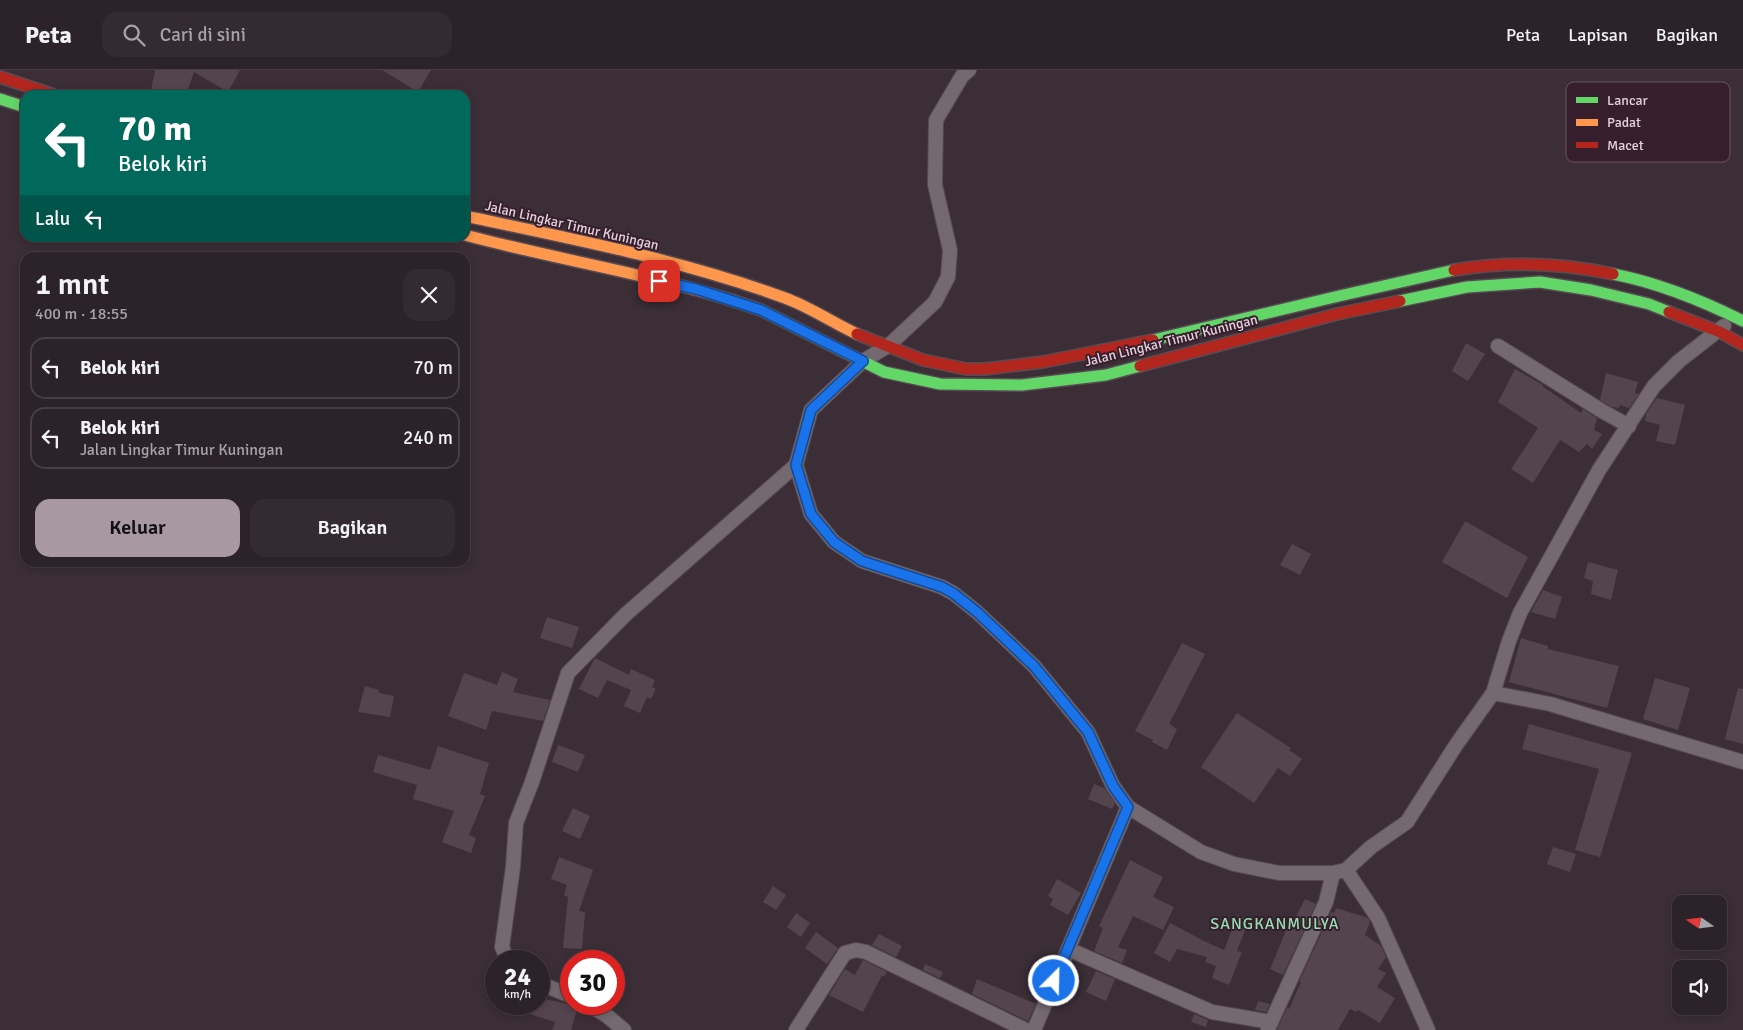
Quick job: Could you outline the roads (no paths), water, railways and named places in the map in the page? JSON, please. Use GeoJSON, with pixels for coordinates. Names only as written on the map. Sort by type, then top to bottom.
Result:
{"type":"FeatureCollection","features":[{"type":"Feature","properties":{"kind":"main road"},"geometry":{"type":"LineString","coordinates":[[0,77],[39,90]]}},
{"type":"Feature","properties":{"kind":"main road"},"geometry":{"type":"LineString","coordinates":[[0,98],[20,105]]}},
{"type":"Feature","properties":{"kind":"main road","name":"Jalan Lingkar Timur Kuningan"},"geometry":{"type":"LineString","coordinates":[[470,217],[581,241],[696,270],[790,300],[825,319],[925,361],[959,368],[988,369],[1137,345],[1329,298],[1458,270],[1505,264],[1551,264],[1602,272],[1671,289],[1738,318]]}},
{"type":"Feature","properties":{"kind":"main road","name":"Jalan Lingkar Timur Kuningan"},"geometry":{"type":"LineString","coordinates":[[470,236],[696,289],[761,310],[884,372],[940,384],[1022,385],[1106,375],[1356,310],[1467,287],[1540,282],[1591,290],[1649,304],[1720,332],[1743,345]]}},
{"type":"Feature","properties":{"kind":"street"},"geometry":{"type":"LineString","coordinates":[[969,70],[962,76],[936,120],[935,185],[950,250],[948,277],[934,302],[888,346],[863,361],[811,410],[796,465],[811,514],[834,542],[862,561],[942,587],[953,593],[977,612],[1034,666],[1088,732],[1113,786],[1128,807],[1202,852],[1234,864],[1279,873],[1340,872]]}},
{"type":"Feature","properties":{"kind":"street"},"geometry":{"type":"LineString","coordinates":[[1068,949],[1212,1012],[1269,1026],[1340,872],[1407,822],[1492,693],[1520,614],[1599,470],[1654,386],[1679,361],[1738,318]]}},
{"type":"Feature","properties":{"kind":"street"},"geometry":{"type":"LineString","coordinates":[[1498,346],[1629,426]]}},
{"type":"Feature","properties":{"kind":"street"},"geometry":{"type":"LineString","coordinates":[[503,950],[502,947],[513,867],[516,823],[532,782],[568,673],[625,615],[796,465]]}},
{"type":"Feature","properties":{"kind":"street"},"geometry":{"type":"LineString","coordinates":[[1492,693],[1550,704],[1743,762]]}},
{"type":"Feature","properties":{"kind":"street"},"geometry":{"type":"LineString","coordinates":[[1034,1030],[1128,807]]}},
{"type":"Feature","properties":{"kind":"street"},"geometry":{"type":"LineString","coordinates":[[1340,872],[1378,918],[1428,1030]]}},
{"type":"Feature","properties":{"kind":"street"},"geometry":{"type":"LineString","coordinates":[[796,1030],[845,953],[856,950],[866,952],[1026,1030]]}},
{"type":"Feature","properties":{"kind":"street"},"geometry":{"type":"LineString","coordinates":[[606,1015],[624,1030]]}},
{"type":"Feature","properties":{"kind":"district","name":"SANGKANMULYA"},"geometry":{"type":"Point","coordinates":[1275,923]}}]}
